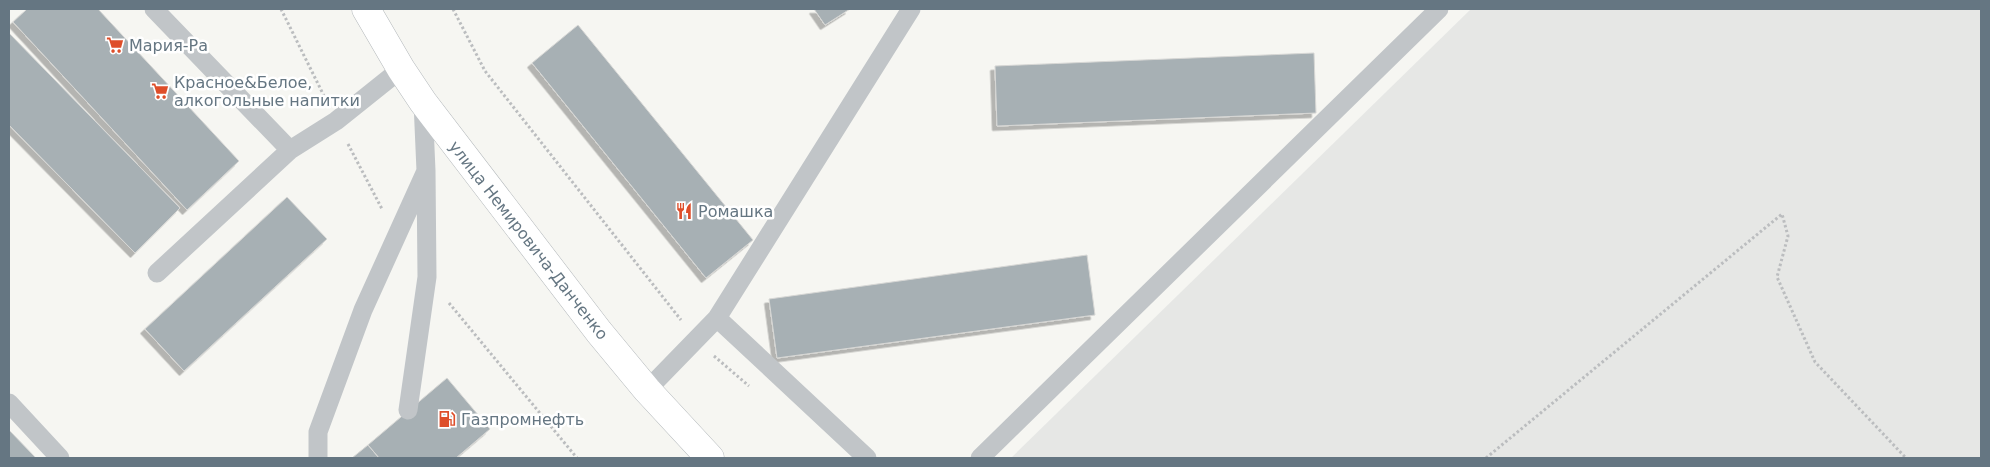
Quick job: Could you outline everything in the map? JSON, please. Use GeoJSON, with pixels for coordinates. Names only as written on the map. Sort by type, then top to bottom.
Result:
{"type":"FeatureCollection","features":[{"type":"Feature","properties":{"kind":"main road","name":"улица Немировича-Данченко"},"geometry":{"type":"LineString","coordinates":[[366,9],[401,69],[423,102],[599,332],[646,390],[710,458]]}},
{"type":"Feature","properties":{"kind":"lane"},"geometry":{"type":"LineString","coordinates":[[154,9],[290,150]]}},
{"type":"Feature","properties":{"kind":"lane"},"geometry":{"type":"LineString","coordinates":[[646,390],[717,318],[910,9]]}},
{"type":"Feature","properties":{"kind":"lane"},"geometry":{"type":"LineString","coordinates":[[980,458],[1439,9]]}},
{"type":"Feature","properties":{"kind":"lane"},"geometry":{"type":"LineString","coordinates":[[157,273],[290,150],[336,121],[401,69]]}},
{"type":"Feature","properties":{"kind":"lane"},"geometry":{"type":"LineString","coordinates":[[408,410],[427,277],[423,102]]}},
{"type":"Feature","properties":{"kind":"lane"},"geometry":{"type":"LineString","coordinates":[[318,458],[318,432],[363,310],[426,171]]}},
{"type":"Feature","properties":{"kind":"lane"},"geometry":{"type":"LineString","coordinates":[[717,318],[867,458]]}},
{"type":"Feature","properties":{"kind":"lane"},"geometry":{"type":"LineString","coordinates":[[9,402],[60,458]]}},
{"type":"Feature","properties":{"kind":"path"},"geometry":{"type":"LineString","coordinates":[[453,9],[485,71],[696,340]]}},
{"type":"Feature","properties":{"kind":"path"},"geometry":{"type":"LineString","coordinates":[[1486,458],[1782,214],[1788,236],[1777,277],[1816,362],[1906,458]]}},
{"type":"Feature","properties":{"kind":"shaded area"},"geometry":{"type":"Polygon","coordinates":[[[1471,9],[1981,9],[1981,458],[1011,458],[1471,9]]]}},
{"type":"Feature","properties":{"kind":"building"},"geometry":{"type":"Polygon","coordinates":[[[27,9],[98,9],[239,161],[187,210],[13,22],[27,9]]]}},
{"type":"Feature","properties":{"kind":"building"},"geometry":{"type":"Polygon","coordinates":[[[814,9],[850,9],[825,25],[814,9]]]}},
{"type":"Feature","properties":{"kind":"building"},"geometry":{"type":"Polygon","coordinates":[[[578,25],[753,240],[706,278],[532,63],[578,25]]]}},
{"type":"Feature","properties":{"kind":"building"},"geometry":{"type":"Polygon","coordinates":[[[9,33],[180,208],[135,253],[9,125],[9,33]]]}},
{"type":"Feature","properties":{"kind":"building"},"geometry":{"type":"Polygon","coordinates":[[[1314,53],[1316,113],[997,126],[995,66],[1314,53]]]}},
{"type":"Feature","properties":{"kind":"building"},"geometry":{"type":"Polygon","coordinates":[[[287,197],[327,239],[184,371],[145,329],[287,197]]]}},
{"type":"Feature","properties":{"kind":"building"},"geometry":{"type":"Polygon","coordinates":[[[1087,255],[1095,315],[777,358],[769,299],[1087,255]]]}},
{"type":"Feature","properties":{"kind":"building"},"geometry":{"type":"Polygon","coordinates":[[[447,378],[490,429],[456,458],[379,458],[368,445],[447,378]]]}},
{"type":"Feature","properties":{"kind":"building"},"geometry":{"type":"Polygon","coordinates":[[[9,430],[36,458],[9,458],[9,430]]]}},
{"type":"Feature","properties":{"kind":"building"},"geometry":{"type":"Polygon","coordinates":[[[368,445],[379,458],[352,458],[368,445]]]}},
{"type":"Feature","properties":{"kind":"place","name":"Мария-Ра"},"geometry":{"type":"Point","coordinates":[115,45]}},
{"type":"Feature","properties":{"kind":"place","name":"Красное&Белое, алкогольные напитки"},"geometry":{"type":"Point","coordinates":[160,91]}},
{"type":"Feature","properties":{"kind":"place","name":"Ромашка"},"geometry":{"type":"Point","coordinates":[684,211]}},
{"type":"Feature","properties":{"kind":"place","name":"Газпромнефть"},"geometry":{"type":"Point","coordinates":[447,419]}}]}
